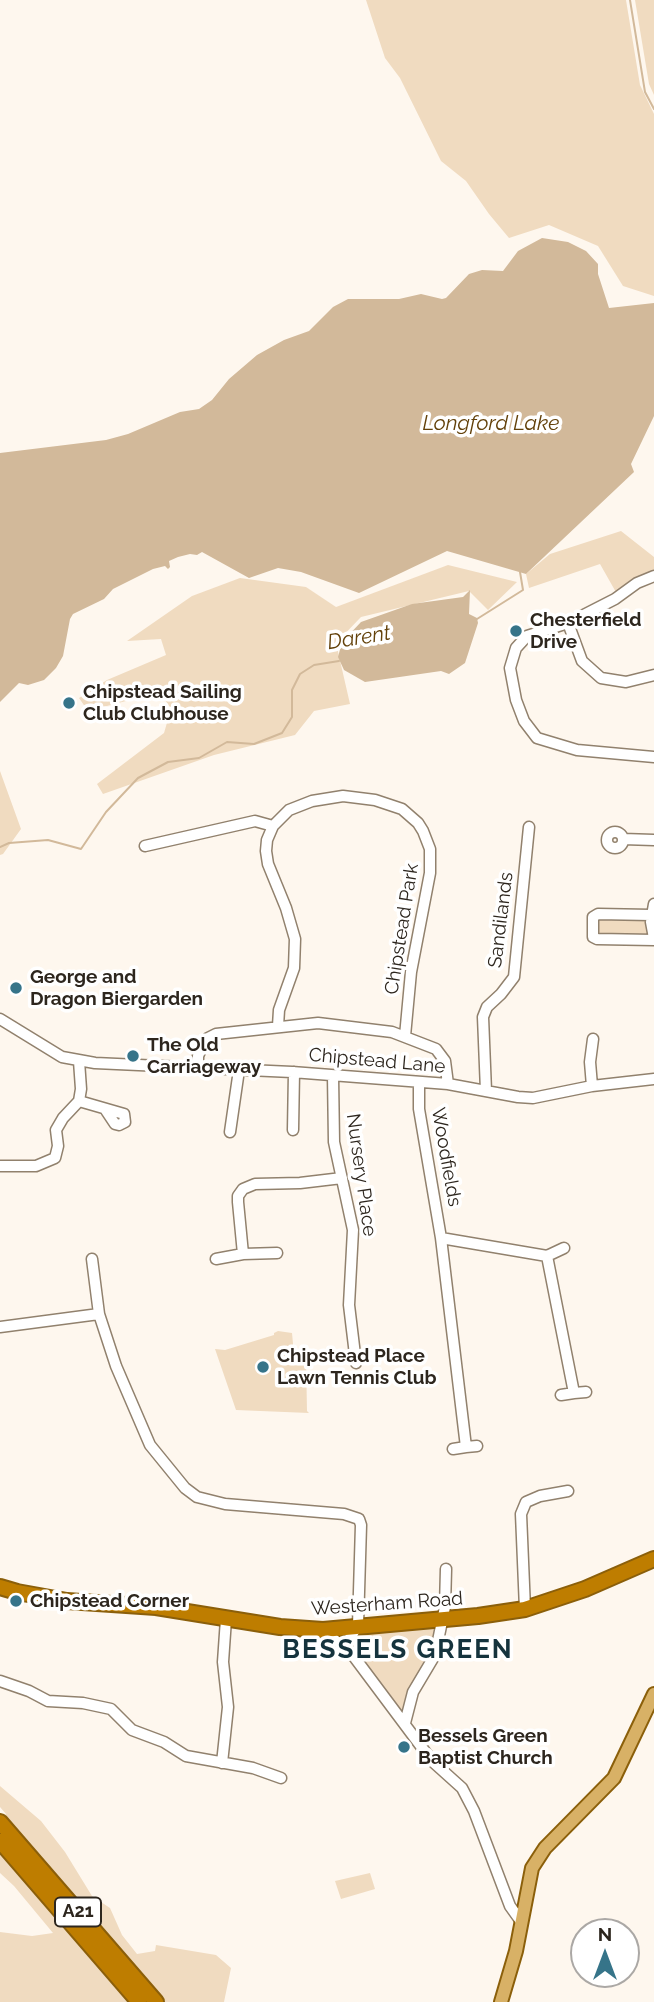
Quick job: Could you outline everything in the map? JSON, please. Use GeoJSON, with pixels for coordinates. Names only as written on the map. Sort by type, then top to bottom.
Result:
{"type":"FeatureCollection","features":[{"type":"Feature","properties":{"kind":"highway","name":"Westerham Road"},"geometry":{"type":"LineString","coordinates":[[0,1587],[101,1604],[156,1607],[281,1627],[323,1630],[525,1609],[585,1589],[654,1559]]}},
{"type":"Feature","properties":{"kind":"highway","name":"Westerham Road"},"geometry":{"type":"LineString","coordinates":[[0,1577],[31,1594]]}},
{"type":"Feature","properties":{"kind":"highway","name":"A21"},"geometry":{"type":"LineString","coordinates":[[0,1822],[156,2002]]}},
{"type":"Feature","properties":{"kind":"highway","name":"A21"},"geometry":{"type":"LineString","coordinates":[[0,1841],[139,2002]]}},
{"type":"Feature","properties":{"kind":"main road"},"geometry":{"type":"LineString","coordinates":[[501,2002],[516,1951],[532,1868],[545,1848],[614,1778],[654,1694]]}},
{"type":"Feature","properties":{"kind":"street"},"geometry":{"type":"LineString","coordinates":[[654,576],[568,623],[533,633],[520,643],[513,654],[510,668],[516,700],[524,721],[537,738],[577,750],[654,757]]}},
{"type":"Feature","properties":{"kind":"street"},"geometry":{"type":"LineString","coordinates":[[568,623],[582,661],[601,678],[626,682],[654,675]]}},
{"type":"Feature","properties":{"kind":"street","name":"Chipstead Park"},"geometry":{"type":"LineString","coordinates":[[273,826],[289,810],[299,805],[342,796],[375,800],[402,809],[418,823],[430,849],[430,873],[411,972],[405,1036]]}},
{"type":"Feature","properties":{"kind":"street"},"geometry":{"type":"LineString","coordinates":[[145,845],[255,821],[273,826],[266,845],[266,857],[295,939],[294,968],[279,1010],[278,1026]]}},
{"type":"Feature","properties":{"kind":"street","name":"Sandilands"},"geometry":{"type":"LineString","coordinates":[[486,1091],[483,1017],[487,1007],[514,977],[529,827]]}},
{"type":"Feature","properties":{"kind":"street"},"geometry":{"type":"LineString","coordinates":[[624,839],[654,840]]}},
{"type":"Feature","properties":{"kind":"street"},"geometry":{"type":"LineString","coordinates":[[652,909],[654,939],[597,939],[593,937],[593,917],[598,914],[652,909]]}},
{"type":"Feature","properties":{"kind":"street","name":"Chipstead Lane"},"geometry":{"type":"LineString","coordinates":[[0,1019],[62,1057],[95,1063],[295,1072],[448,1084],[534,1098],[592,1086],[654,1079]]}},
{"type":"Feature","properties":{"kind":"street"},"geometry":{"type":"LineString","coordinates":[[198,1068],[200,1051],[208,1038],[224,1033],[278,1026],[339,1024],[405,1036],[436,1049],[445,1061],[448,1084]]}},
{"type":"Feature","properties":{"kind":"street"},"geometry":{"type":"LineString","coordinates":[[592,1086],[590,1062],[593,1039]]}},
{"type":"Feature","properties":{"kind":"street"},"geometry":{"type":"LineString","coordinates":[[0,1166],[36,1166],[55,1158],[58,1146],[56,1130],[79,1101],[79,1061]]}},
{"type":"Feature","properties":{"kind":"street"},"geometry":{"type":"LineString","coordinates":[[230,1132],[239,1070]]}},
{"type":"Feature","properties":{"kind":"street"},"geometry":{"type":"LineString","coordinates":[[293,1130],[295,1072]]}},
{"type":"Feature","properties":{"kind":"street","name":"Nursery Place"},"geometry":{"type":"LineString","coordinates":[[333,1076],[334,1142],[354,1230],[349,1305],[356,1363]]}},
{"type":"Feature","properties":{"kind":"street","name":"Woodfields"},"geometry":{"type":"LineString","coordinates":[[419,1083],[419,1109],[441,1238],[466,1447]]}},
{"type":"Feature","properties":{"kind":"street"},"geometry":{"type":"LineString","coordinates":[[79,1101],[105,1109]]}},
{"type":"Feature","properties":{"kind":"street"},"geometry":{"type":"LineString","coordinates":[[243,1254],[238,1196],[243,1189],[255,1184],[342,1178]]}},
{"type":"Feature","properties":{"kind":"street"},"geometry":{"type":"LineString","coordinates":[[441,1238],[547,1256],[564,1248]]}},
{"type":"Feature","properties":{"kind":"street"},"geometry":{"type":"LineString","coordinates":[[216,1258],[277,1253]]}},
{"type":"Feature","properties":{"kind":"street"},"geometry":{"type":"LineString","coordinates":[[547,1256],[574,1393]]}},
{"type":"Feature","properties":{"kind":"street"},"geometry":{"type":"LineString","coordinates":[[92,1259],[99,1314],[116,1366],[150,1445],[185,1488],[197,1497],[225,1504],[344,1514],[359,1519],[358,1625],[345,1646]]}},
{"type":"Feature","properties":{"kind":"street"},"geometry":{"type":"LineString","coordinates":[[0,1327],[99,1314]]}},
{"type":"Feature","properties":{"kind":"street"},"geometry":{"type":"LineString","coordinates":[[561,1395],[586,1392]]}},
{"type":"Feature","properties":{"kind":"street"},"geometry":{"type":"LineString","coordinates":[[453,1449],[477,1446]]}},
{"type":"Feature","properties":{"kind":"street"},"geometry":{"type":"LineString","coordinates":[[525,1609],[521,1514],[526,1502],[540,1496],[568,1491]]}},
{"type":"Feature","properties":{"kind":"street"},"geometry":{"type":"LineString","coordinates":[[405,1723],[413,1692],[435,1655],[443,1619],[446,1569]]}},
{"type":"Feature","properties":{"kind":"street"},"geometry":{"type":"LineString","coordinates":[[222,1763],[229,1707],[223,1662],[226,1619]]}},
{"type":"Feature","properties":{"kind":"street"},"geometry":{"type":"LineString","coordinates":[[323,1630],[345,1646],[432,1761],[463,1788],[510,1906],[520,1920]]}},
{"type":"Feature","properties":{"kind":"street"},"geometry":{"type":"LineString","coordinates":[[0,1681],[29,1690],[48,1700],[111,1709],[132,1730],[164,1742],[186,1756],[253,1768],[281,1778]]}},
{"type":"Feature","properties":{"kind":"shaded area"},"geometry":{"type":"Polygon","coordinates":[[[366,0],[626,0],[640,85],[654,114],[654,296],[623,286],[598,246],[549,225],[509,238],[466,181],[441,161],[400,78],[385,58],[366,0]]]}},
{"type":"Feature","properties":{"kind":"shaded area"},"geometry":{"type":"Polygon","coordinates":[[[635,0],[654,0],[654,95],[649,84],[635,0]]]}},
{"type":"Feature","properties":{"kind":"shaded area"},"geometry":{"type":"Polygon","coordinates":[[[621,531],[654,557],[654,571],[635,578],[617,594],[600,564],[529,588],[526,574],[550,554],[621,531]]]}},
{"type":"Feature","properties":{"kind":"shaded area"},"geometry":{"type":"Polygon","coordinates":[[[448,565],[517,582],[488,610],[469,591],[361,617],[336,643],[350,704],[314,711],[295,735],[214,755],[103,794],[97,784],[164,733],[171,709],[160,692],[88,711],[79,698],[107,680],[166,655],[161,639],[127,641],[192,596],[240,578],[306,587],[336,607],[448,565]]]}},
{"type":"Feature","properties":{"kind":"shaded area"},"geometry":{"type":"Polygon","coordinates":[[[0,771],[21,829],[0,855],[0,771]]]}},
{"type":"Feature","properties":{"kind":"shaded area"},"geometry":{"type":"Polygon","coordinates":[[[596,918],[647,919],[649,935],[596,935],[596,918]]]}},
{"type":"Feature","properties":{"kind":"shaded area","name":"Chipstead Place Lawn Tennis Club"},"geometry":{"type":"Polygon","coordinates":[[[278,1331],[292,1333],[294,1354],[306,1358],[309,1413],[236,1410],[215,1349],[225,1350],[274,1335],[278,1331]]]}},
{"type":"Feature","properties":{"kind":"shaded area","name":"BESSELS GREEN"},"geometry":{"type":"Polygon","coordinates":[[[438,1624],[432,1655],[405,1708],[401,1710],[351,1643],[356,1633],[438,1624]]]}},
{"type":"Feature","properties":{"kind":"shaded area"},"geometry":{"type":"Polygon","coordinates":[[[0,1786],[41,1821],[65,1852],[92,1896],[110,1908],[122,1935],[137,1954],[155,1951],[156,1945],[216,1955],[231,1968],[224,2002],[0,2002],[0,1932],[32,1936],[53,1933],[0,1873],[0,1819],[6,1814],[0,1807],[0,1786]]]}},
{"type":"Feature","properties":{"kind":"shaded area"},"geometry":{"type":"Polygon","coordinates":[[[370,1873],[375,1889],[341,1899],[335,1881],[370,1873]]]}},
{"type":"Feature","properties":{"kind":"water","name":"Longford Lake"},"geometry":{"type":"Polygon","coordinates":[[[542,238],[568,242],[586,251],[598,264],[598,274],[609,308],[654,303],[654,416],[631,464],[634,472],[526,574],[447,551],[359,593],[301,572],[278,568],[249,578],[202,552],[197,555],[190,554],[169,561],[168,569],[165,566],[153,569],[113,589],[104,599],[73,614],[63,656],[56,668],[44,680],[28,685],[19,683],[0,702],[0,453],[106,440],[128,434],[180,412],[199,409],[212,400],[229,379],[257,355],[284,340],[309,331],[333,307],[348,299],[399,299],[421,294],[446,298],[469,274],[482,270],[503,271],[518,251],[542,238]]]}},
{"type":"Feature","properties":{"kind":"water"},"geometry":{"type":"Polygon","coordinates":[[[470,590],[469,614],[477,618],[478,623],[465,663],[449,674],[441,671],[365,682],[344,670],[338,657],[342,642],[361,622],[412,604],[463,597],[470,590]]]}},
{"type":"Feature","properties":{"kind":"waterway"},"geometry":{"type":"LineString","coordinates":[[630,0],[645,92],[654,109]]}},
{"type":"Feature","properties":{"kind":"waterway","name":"Darent"},"geometry":{"type":"LineString","coordinates":[[477,619],[523,590],[520,572]]}},
{"type":"Feature","properties":{"kind":"waterway","name":"Darent"},"geometry":{"type":"LineString","coordinates":[[0,847],[9,843],[48,840],[81,849],[106,812],[138,778],[168,762],[199,758],[227,742],[254,744],[282,733],[292,717],[292,690],[300,674],[314,665],[339,661]]}},
{"type":"Feature","properties":{"kind":"place","name":"Chesterfield Drive"},"geometry":{"type":"Point","coordinates":[516,631]}},
{"type":"Feature","properties":{"kind":"place","name":"Chipstead Sailing Club Clubhouse"},"geometry":{"type":"Point","coordinates":[69,703]}},
{"type":"Feature","properties":{"kind":"place","name":"George and Dragon Biergarden"},"geometry":{"type":"Point","coordinates":[16,988]}},
{"type":"Feature","properties":{"kind":"place","name":"The Old Carriageway"},"geometry":{"type":"Point","coordinates":[133,1056]}},
{"type":"Feature","properties":{"kind":"place","name":"Chipstead Place Lawn Tennis Club"},"geometry":{"type":"Point","coordinates":[263,1367]}},
{"type":"Feature","properties":{"kind":"place","name":"Chipstead Corner"},"geometry":{"type":"Point","coordinates":[16,1601]}},
{"type":"Feature","properties":{"kind":"place","name":"Bessels Green Baptist Church"},"geometry":{"type":"Point","coordinates":[404,1747]}},
{"type":"Feature","properties":{"kind":"district","name":"BESSELS GREEN"},"geometry":{"type":"Point","coordinates":[398,1650]}}]}
